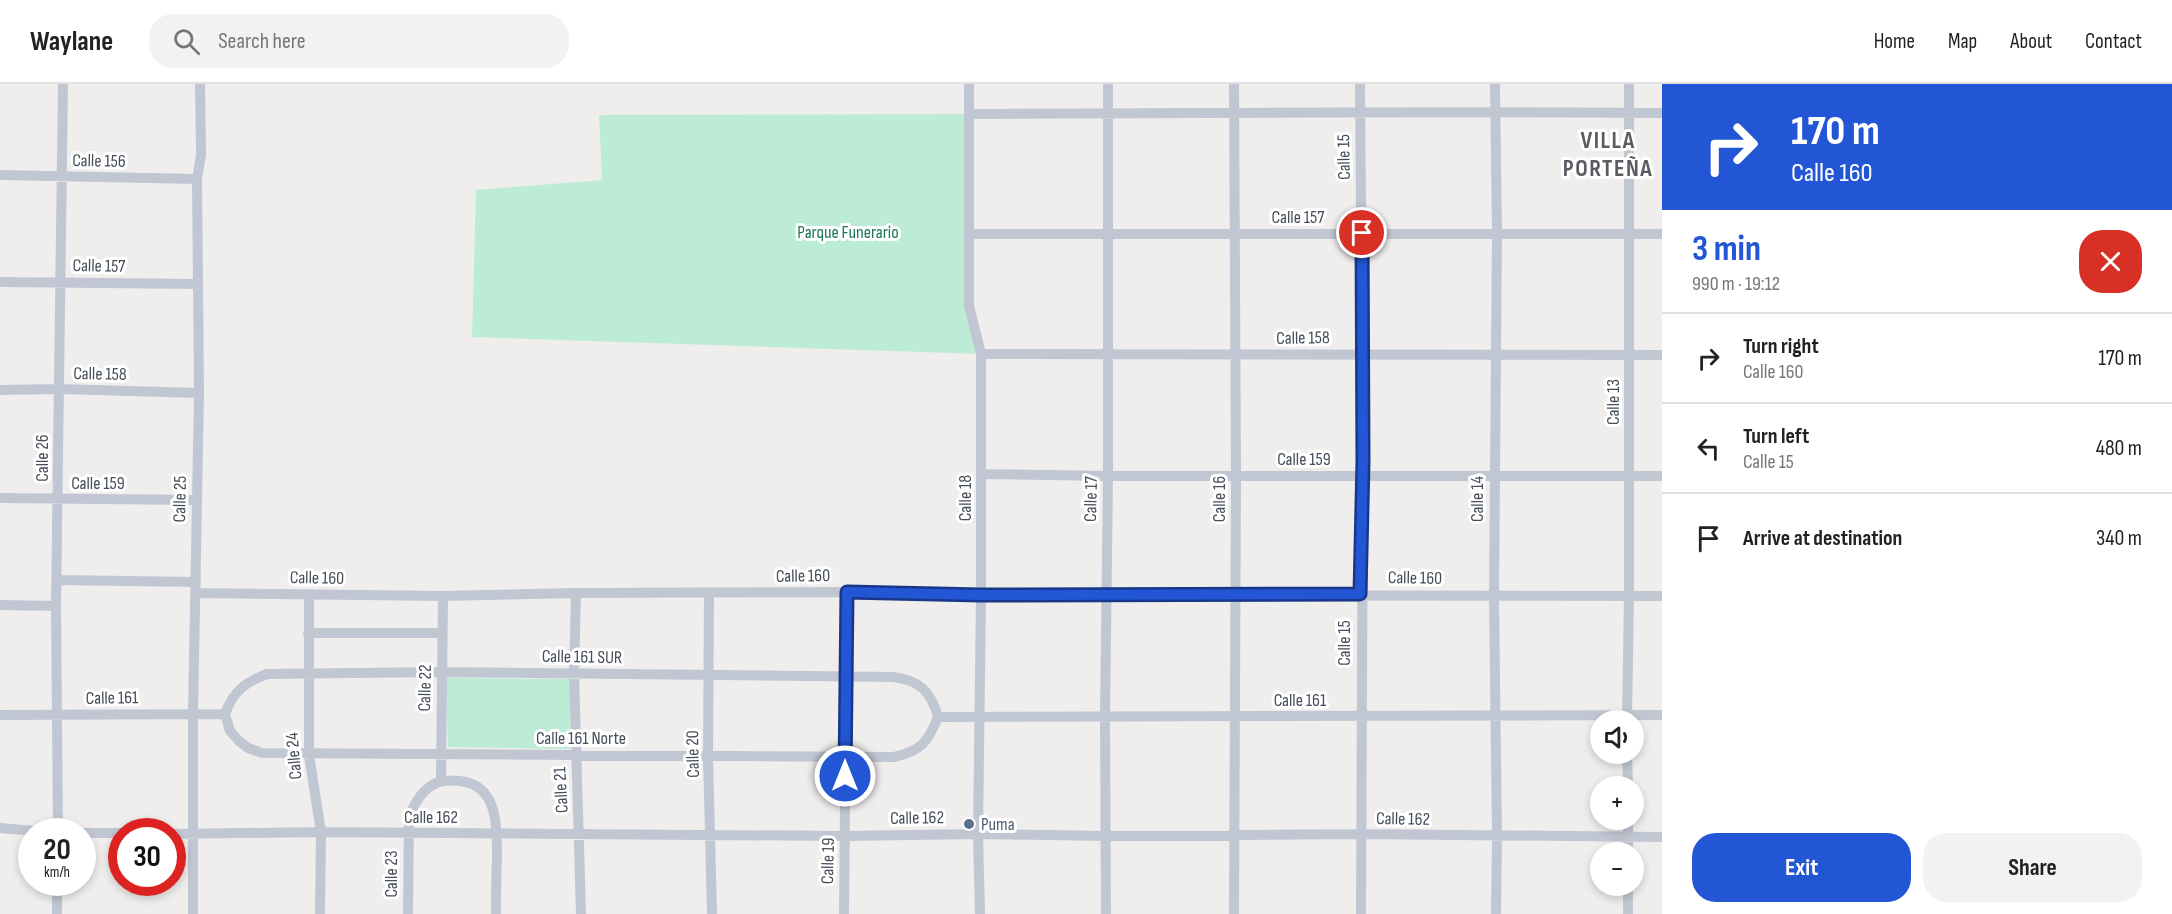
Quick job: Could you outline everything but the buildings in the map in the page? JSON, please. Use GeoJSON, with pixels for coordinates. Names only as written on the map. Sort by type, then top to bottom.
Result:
{"type":"FeatureCollection","features":[{"type":"Feature","properties":{"kind":"street","name":"Calle 26"},"geometry":{"type":"LineString","coordinates":[[57,818],[56,606],[63,84]]}},
{"type":"Feature","properties":{"kind":"street","name":"Calle 25"},"geometry":{"type":"LineString","coordinates":[[194,914],[193,714],[199,393],[197,179],[201,155],[200,84]]}},
{"type":"Feature","properties":{"kind":"street","name":"Calle 18"},"geometry":{"type":"LineString","coordinates":[[969,84],[969,306],[981,354],[978,834],[980,914]]}},
{"type":"Feature","properties":{"kind":"street","name":"Calle 17"},"geometry":{"type":"LineString","coordinates":[[1106,914],[1108,84]]}},
{"type":"Feature","properties":{"kind":"street","name":"Calle 16"},"geometry":{"type":"LineString","coordinates":[[1234,84],[1236,475],[1234,914]]}},
{"type":"Feature","properties":{"kind":"street","name":"Calle 15"},"geometry":{"type":"LineString","coordinates":[[1360,84],[1362,233],[1360,914]]}},
{"type":"Feature","properties":{"kind":"street","name":"Calle 14"},"geometry":{"type":"LineString","coordinates":[[1495,84],[1497,233],[1494,355],[1496,914]]}},
{"type":"Feature","properties":{"kind":"street","name":"Calle 13"},"geometry":{"type":"LineString","coordinates":[[1627,710],[1630,355],[1629,84]]}},
{"type":"Feature","properties":{"kind":"street"},"geometry":{"type":"LineString","coordinates":[[969,114],[1662,113]]}},
{"type":"Feature","properties":{"kind":"street","name":"Calle 156"},"geometry":{"type":"LineString","coordinates":[[0,176],[197,179]]}},
{"type":"Feature","properties":{"kind":"street","name":"Calle 157"},"geometry":{"type":"LineString","coordinates":[[970,234],[1662,234]]}},
{"type":"Feature","properties":{"kind":"street","name":"Calle 157"},"geometry":{"type":"LineString","coordinates":[[0,282],[198,284]]}},
{"type":"Feature","properties":{"kind":"street","name":"Calle 158"},"geometry":{"type":"LineString","coordinates":[[981,354],[1662,355]]}},
{"type":"Feature","properties":{"kind":"street","name":"Calle 158"},"geometry":{"type":"LineString","coordinates":[[0,390],[59,389],[199,393]]}},
{"type":"Feature","properties":{"kind":"street","name":"Calle 159"},"geometry":{"type":"LineString","coordinates":[[982,474],[1662,476]]}},
{"type":"Feature","properties":{"kind":"street","name":"Calle 159"},"geometry":{"type":"LineString","coordinates":[[0,498],[197,500]]}},
{"type":"Feature","properties":{"kind":"street","name":"Calle 160"},"geometry":{"type":"LineString","coordinates":[[58,580],[309,594],[443,596],[847,592],[981,595],[1662,596]]}},
{"type":"Feature","properties":{"kind":"street","name":"Calle 19"},"geometry":{"type":"LineString","coordinates":[[844,914],[847,592]]}},
{"type":"Feature","properties":{"kind":"street","name":"Calle 21"},"geometry":{"type":"LineString","coordinates":[[576,593],[574,674],[581,914]]}},
{"type":"Feature","properties":{"kind":"street","name":"Calle 24"},"geometry":{"type":"LineString","coordinates":[[309,594],[309,755],[321,832],[320,914]]}},
{"type":"Feature","properties":{"kind":"street","name":"Calle 20"},"geometry":{"type":"LineString","coordinates":[[709,594],[708,756],[712,914]]}},
{"type":"Feature","properties":{"kind":"street","name":"Calle 22"},"geometry":{"type":"LineString","coordinates":[[441,782],[443,596]]}},
{"type":"Feature","properties":{"kind":"street"},"geometry":{"type":"LineString","coordinates":[[0,605],[56,606]]}},
{"type":"Feature","properties":{"kind":"street"},"geometry":{"type":"LineString","coordinates":[[308,633],[442,633]]}},
{"type":"Feature","properties":{"kind":"street","name":"Calle 161 SUR"},"geometry":{"type":"LineString","coordinates":[[225,714],[229,702],[238,689],[253,679],[267,674],[442,672],[845,676],[908,679],[918,684],[929,697],[938,717]]}},
{"type":"Feature","properties":{"kind":"street","name":"Calle 161"},"geometry":{"type":"LineString","coordinates":[[0,715],[225,714]]}},
{"type":"Feature","properties":{"kind":"street","name":"Calle 161 Norte"},"geometry":{"type":"LineString","coordinates":[[225,714],[230,731],[248,748],[262,753],[309,755],[441,753],[894,757],[908,754],[920,747],[929,738],[938,717]]}},
{"type":"Feature","properties":{"kind":"street","name":"Calle 161"},"geometry":{"type":"LineString","coordinates":[[1644,717],[1662,715]]}},
{"type":"Feature","properties":{"kind":"street","name":"Calle 161"},"geometry":{"type":"LineString","coordinates":[[938,717],[1590,717]]}},
{"type":"Feature","properties":{"kind":"street"},"geometry":{"type":"LineString","coordinates":[[441,782],[472,784],[482,790],[491,802],[495,813],[497,833],[496,914]]}},
{"type":"Feature","properties":{"kind":"street","name":"Calle 23"},"geometry":{"type":"LineString","coordinates":[[408,914],[409,817],[421,794],[441,782]]}},
{"type":"Feature","properties":{"kind":"street"},"geometry":{"type":"LineString","coordinates":[[0,828],[18,830]]}},
{"type":"Feature","properties":{"kind":"street"},"geometry":{"type":"LineString","coordinates":[[1628,830],[1628,842]]}},
{"type":"Feature","properties":{"kind":"street","name":"Calle 162"},"geometry":{"type":"LineString","coordinates":[[186,834],[321,832],[845,836],[1361,834],[1662,837]]}},
{"type":"Feature","properties":{"kind":"street"},"geometry":{"type":"LineString","coordinates":[[57,896],[57,914]]}},
{"type":"Feature","properties":{"kind":"street"},"geometry":{"type":"LineString","coordinates":[[1628,896],[1628,914]]}},
{"type":"Feature","properties":{"kind":"green space","name":"Parque Funerario"},"geometry":{"type":"Polygon","coordinates":[[[969,114],[965,302],[981,354],[472,337],[476,190],[602,180],[599,115],[969,114]]]}},
{"type":"Feature","properties":{"kind":"green space"},"geometry":{"type":"Polygon","coordinates":[[[446,678],[571,679],[570,749],[448,747],[446,678]]]}},
{"type":"Feature","properties":{"kind":"place","name":"Puma"},"geometry":{"type":"Point","coordinates":[969,824]}},
{"type":"Feature","properties":{"kind":"district","name":"VILLA PORTEÑA"},"geometry":{"type":"Point","coordinates":[1608,154]}},
{"type":"Feature","properties":{"kind":"route"},"geometry":{"type":"LineString","coordinates":[[845,776],[847,592],[981,595],[1360,594],[1363,461],[1362,233]]}}]}
